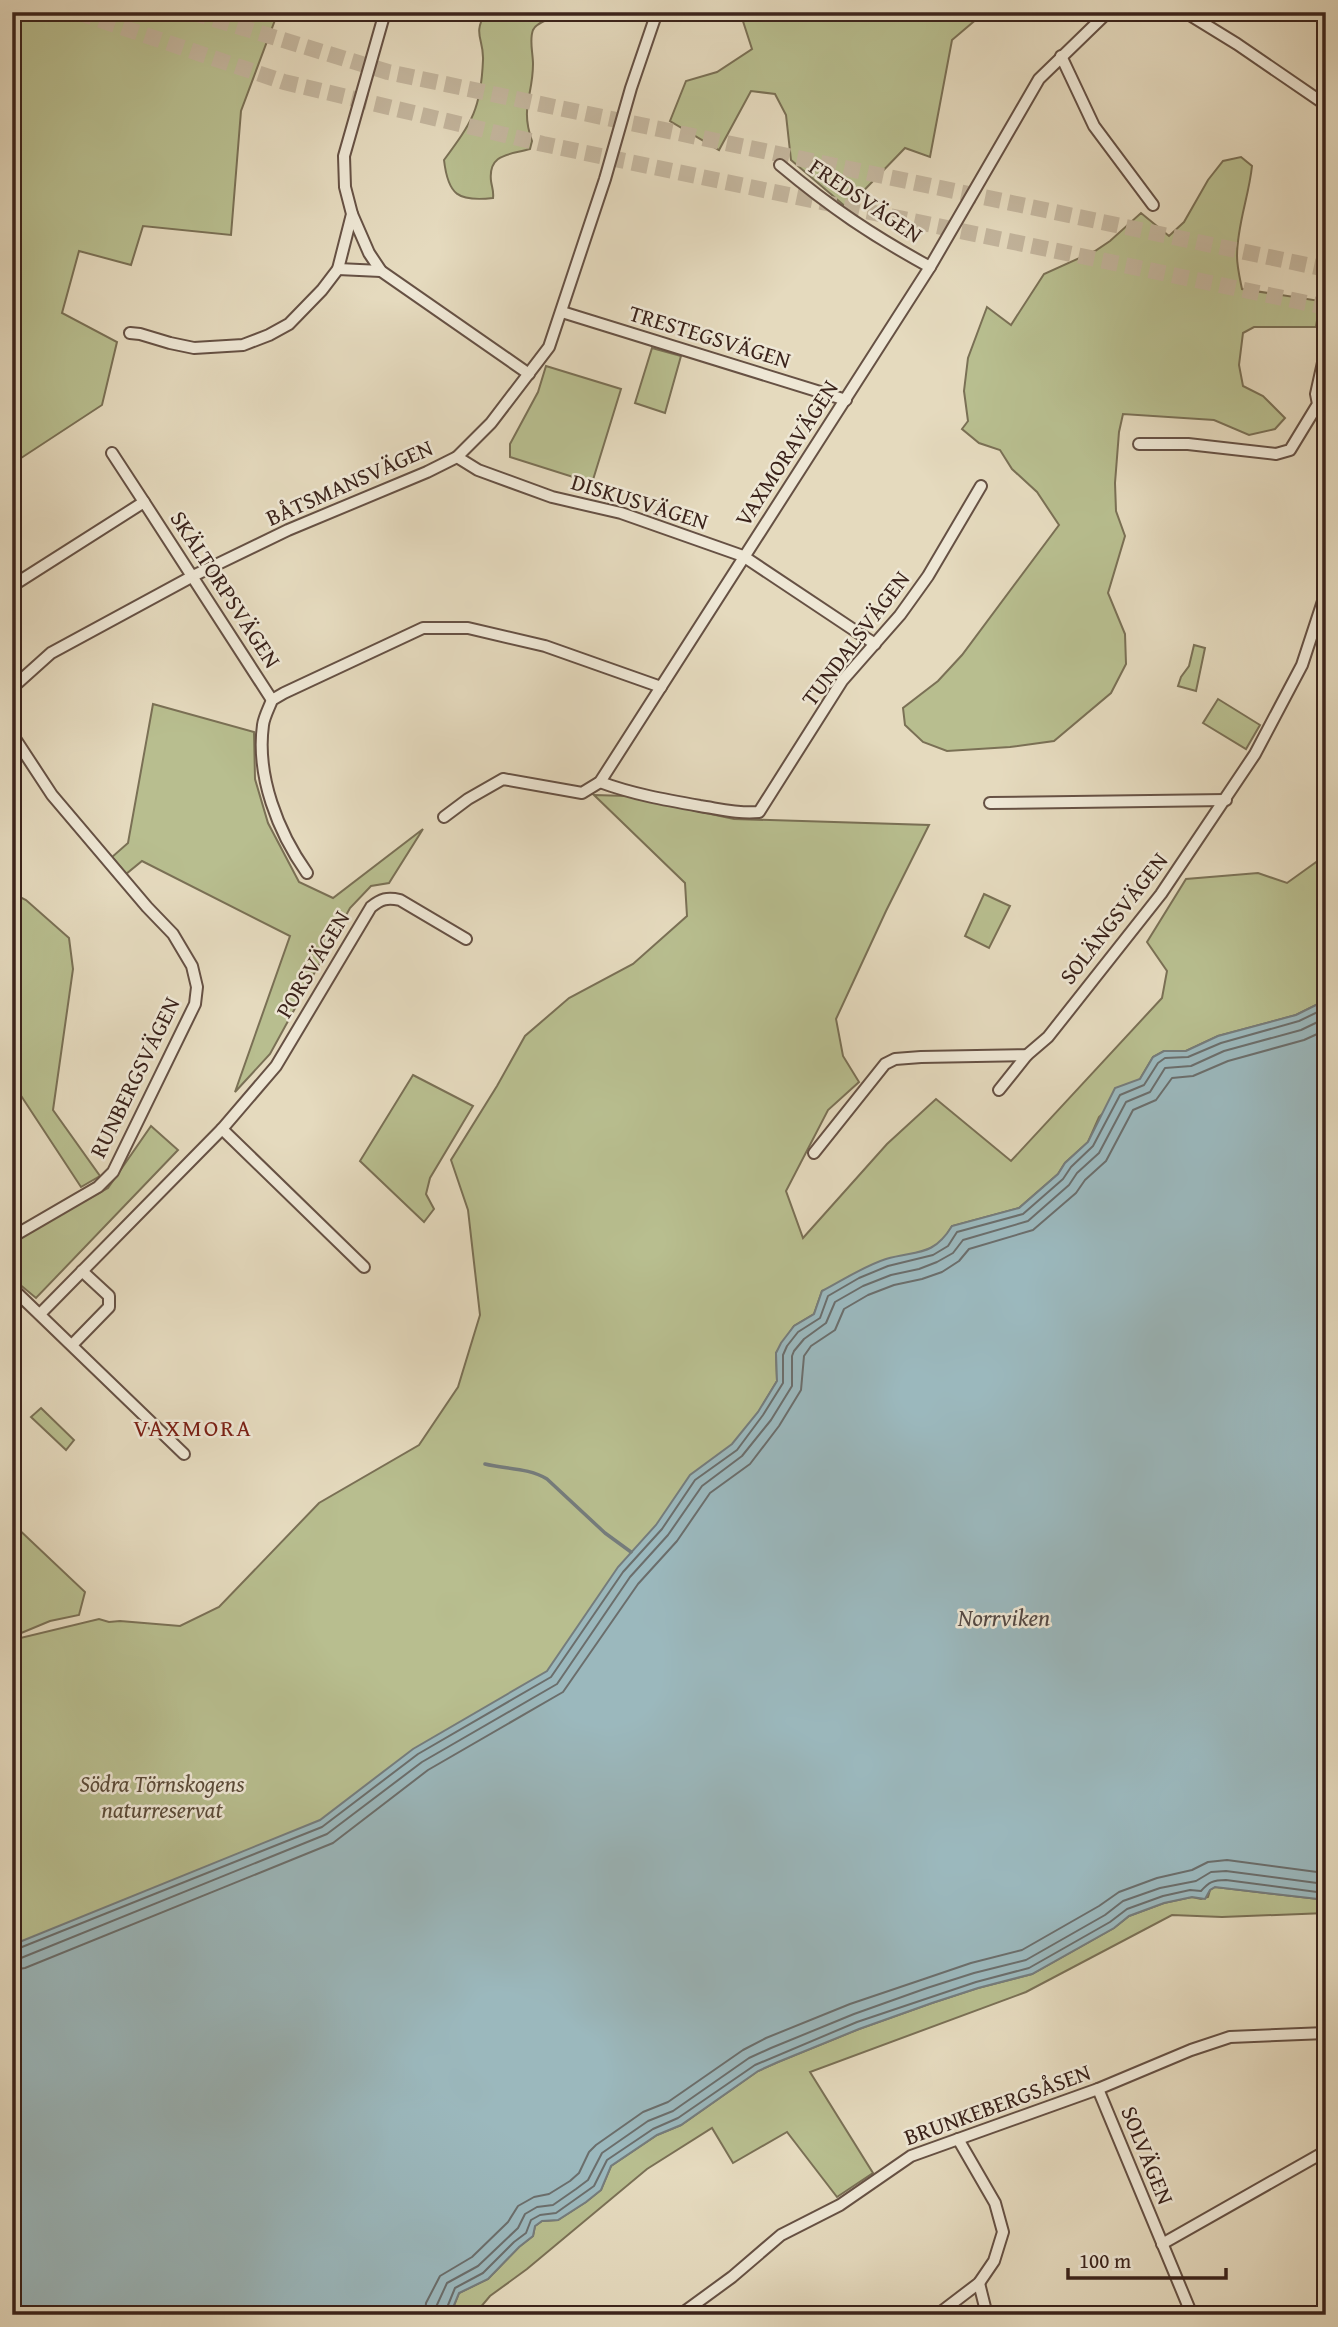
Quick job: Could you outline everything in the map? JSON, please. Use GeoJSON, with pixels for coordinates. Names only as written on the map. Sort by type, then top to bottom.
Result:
{"type":"FeatureCollection","features":[{"type":"Feature","properties":{"kind":"street"},"geometry":{"type":"LineString","coordinates":[[385,12],[344,156],[345,187],[352,214],[369,253],[381,271],[529,374]]}},
{"type":"Feature","properties":{"kind":"street","name":"BÅTSMANSVÄGEN"},"geometry":{"type":"LineString","coordinates":[[12,688],[51,653],[193,576],[288,530],[457,457],[491,423],[549,347],[657,12]]}},
{"type":"Feature","properties":{"kind":"street","name":"VAXMORAVÄGEN"},"geometry":{"type":"LineString","coordinates":[[600,782],[930,267],[1039,79],[1108,12]]}},
{"type":"Feature","properties":{"kind":"street"},"geometry":{"type":"LineString","coordinates":[[1185,12],[1326,105]]}},
{"type":"Feature","properties":{"kind":"street"},"geometry":{"type":"LineString","coordinates":[[1061,56],[1094,126],[1153,205]]}},
{"type":"Feature","properties":{"kind":"street","name":"FREDSVÄGEN"},"geometry":{"type":"LineString","coordinates":[[780,165],[823,202],[880,240],[930,267]]}},
{"type":"Feature","properties":{"kind":"street"},"geometry":{"type":"LineString","coordinates":[[130,333],[194,348],[243,345],[269,335],[289,324],[338,269],[352,214]]}},
{"type":"Feature","properties":{"kind":"street"},"geometry":{"type":"LineString","coordinates":[[338,269],[381,271]]}},
{"type":"Feature","properties":{"kind":"street","name":"TRESTEGSVÄGEN"},"geometry":{"type":"LineString","coordinates":[[562,312],[846,400]]}},
{"type":"Feature","properties":{"kind":"street"},"geometry":{"type":"LineString","coordinates":[[1139,444],[1188,444],[1283,453],[1290,450],[1322,406],[1315,394],[1326,349]]}},
{"type":"Feature","properties":{"kind":"street","name":"SKÄLTORPSVÄGEN"},"geometry":{"type":"LineString","coordinates":[[112,453],[272,700]]}},
{"type":"Feature","properties":{"kind":"street","name":"DISKUSVÄGEN"},"geometry":{"type":"LineString","coordinates":[[457,457],[478,470],[552,497],[621,513],[743,556],[875,644]]}},
{"type":"Feature","properties":{"kind":"street","name":"TUNDALSVÄGEN"},"geometry":{"type":"LineString","coordinates":[[600,782],[618,789],[744,814],[760,812],[842,681],[900,615],[928,576],[981,486]]}},
{"type":"Feature","properties":{"kind":"street","name":"SKÄLTORPSVÄGEN"},"geometry":{"type":"LineString","coordinates":[[12,586],[144,502]]}},
{"type":"Feature","properties":{"kind":"street","name":"SOLÄNGSVÄGEN"},"geometry":{"type":"LineString","coordinates":[[999,1090],[1027,1055],[1048,1037],[1156,900],[1226,800],[1255,754],[1302,665],[1326,592]]}},
{"type":"Feature","properties":{"kind":"street"},"geometry":{"type":"LineString","coordinates":[[307,873],[291,851],[281,828],[262,767],[263,724],[272,700],[423,628],[468,628],[538,644],[661,687]]}},
{"type":"Feature","properties":{"kind":"street","name":"RUNBERGSVÄGEN"},"geometry":{"type":"LineString","coordinates":[[12,734],[51,795],[173,934],[192,966],[197,986],[195,1004],[113,1172],[98,1188],[12,1237]]}},
{"type":"Feature","properties":{"kind":"street"},"geometry":{"type":"LineString","coordinates":[[444,817],[468,799],[503,779],[582,793],[600,782]]}},
{"type":"Feature","properties":{"kind":"street"},"geometry":{"type":"LineString","coordinates":[[990,803],[1226,800]]}},
{"type":"Feature","properties":{"kind":"street","name":"PORSVÄGEN"},"geometry":{"type":"LineString","coordinates":[[40,1314],[222,1129],[276,1066],[371,907],[388,897],[400,900],[466,939]]}},
{"type":"Feature","properties":{"kind":"street"},"geometry":{"type":"LineString","coordinates":[[814,1153],[877,1072],[895,1059],[1027,1055]]}},
{"type":"Feature","properties":{"kind":"street"},"geometry":{"type":"LineString","coordinates":[[222,1129],[364,1267]]}},
{"type":"Feature","properties":{"kind":"street"},"geometry":{"type":"LineString","coordinates":[[72,1345],[109,1307],[110,1301],[109,1296],[82,1271]]}},
{"type":"Feature","properties":{"kind":"street"},"geometry":{"type":"LineString","coordinates":[[12,1288],[184,1454]]}},
{"type":"Feature","properties":{"kind":"street","name":"BRUNKEBERGSÅSEN"},"geometry":{"type":"LineString","coordinates":[[680,2315],[732,2277],[781,2235],[840,2205],[911,2156],[1098,2089],[1191,2050],[1230,2037],[1326,2033]]}},
{"type":"Feature","properties":{"kind":"street","name":"SOLVÄGEN"},"geometry":{"type":"LineString","coordinates":[[1098,2089],[1192,2315]]}},
{"type":"Feature","properties":{"kind":"street"},"geometry":{"type":"LineString","coordinates":[[937,2315],[979,2283],[994,2261],[1003,2232],[995,2203],[958,2139]]}},
{"type":"Feature","properties":{"kind":"street"},"geometry":{"type":"LineString","coordinates":[[1162,2244],[1326,2151]]}},
{"type":"Feature","properties":{"kind":"street"},"geometry":{"type":"LineString","coordinates":[[979,2283],[986,2315]]}},
{"type":"Feature","properties":{"kind":"green space"},"geometry":{"type":"Polygon","coordinates":[[[12,12],[278,12],[241,111],[231,235],[143,226],[131,265],[79,251],[62,313],[117,342],[102,405],[12,464],[12,12]]]}},
{"type":"Feature","properties":{"kind":"green space"},"geometry":{"type":"Polygon","coordinates":[[[486,12],[560,12],[538,25],[532,34],[533,64],[527,110],[532,141],[530,149],[508,154],[493,165],[493,198],[471,199],[457,194],[452,188],[444,160],[468,125],[477,103],[483,60],[479,31],[486,12]]]}},
{"type":"Feature","properties":{"kind":"green space"},"geometry":{"type":"Polygon","coordinates":[[[740,12],[985,12],[952,40],[930,157],[905,148],[847,208],[791,160],[786,115],[775,94],[751,91],[719,150],[670,121],[686,81],[717,72],[752,49],[740,12]]]}},
{"type":"Feature","properties":{"kind":"green space"},"geometry":{"type":"Polygon","coordinates":[[[1241,157],[1252,166],[1238,244],[1242,289],[1320,301],[1316,327],[1254,327],[1243,333],[1239,365],[1243,386],[1263,396],[1285,418],[1275,429],[1249,435],[1214,420],[1123,414],[1115,483],[1116,511],[1125,536],[1108,593],[1125,634],[1126,664],[1111,693],[1054,741],[947,751],[923,742],[905,725],[903,708],[938,681],[962,655],[1059,525],[1037,492],[1012,469],[1000,450],[979,443],[962,429],[968,421],[964,391],[968,358],[987,307],[1011,325],[1044,274],[1095,251],[1141,213],[1169,236],[1184,222],[1208,180],[1223,161],[1241,157]]]}},
{"type":"Feature","properties":{"kind":"green space"},"geometry":{"type":"Polygon","coordinates":[[[652,348],[681,356],[665,413],[635,403],[652,348]]]}},
{"type":"Feature","properties":{"kind":"green space"},"geometry":{"type":"Polygon","coordinates":[[[546,366],[621,389],[592,483],[510,457],[510,444],[538,392],[546,366]]]}},
{"type":"Feature","properties":{"kind":"green space"},"geometry":{"type":"Polygon","coordinates":[[[1194,645],[1205,648],[1196,691],[1178,686],[1189,666],[1194,645]]]}},
{"type":"Feature","properties":{"kind":"green space"},"geometry":{"type":"Polygon","coordinates":[[[1218,699],[1260,725],[1246,749],[1203,723],[1218,699]]]}},
{"type":"Feature","properties":{"kind":"green space"},"geometry":{"type":"Polygon","coordinates":[[[153,704],[254,732],[255,779],[268,823],[299,882],[333,898],[423,829],[389,883],[371,886],[350,908],[270,1054],[235,1092],[290,936],[142,861],[126,874],[112,857],[128,843],[153,704]]]}},
{"type":"Feature","properties":{"kind":"green space","name":"Södra Törnskogens naturreservat"},"geometry":{"type":"Polygon","coordinates":[[[594,795],[627,796],[734,819],[929,825],[836,1019],[843,1056],[859,1082],[828,1110],[786,1191],[803,1238],[887,1144],[936,1099],[1011,1161],[1162,998],[1167,971],[1147,942],[1186,879],[1258,873],[1287,883],[1326,855],[1326,1000],[1296,1015],[1218,1036],[1186,1051],[1164,1051],[1153,1057],[1140,1079],[1099,1117],[1088,1142],[1065,1163],[1058,1174],[1019,1208],[952,1226],[943,1241],[929,1249],[822,1291],[814,1314],[794,1326],[776,1353],[777,1381],[582,1709],[12,2012],[12,1640],[99,1619],[109,1622],[180,1626],[219,1607],[319,1503],[419,1445],[458,1387],[480,1315],[468,1210],[451,1160],[525,1036],[569,998],[633,964],[687,916],[685,883],[594,795]]]}},
{"type":"Feature","properties":{"kind":"green space"},"geometry":{"type":"Polygon","coordinates":[[[12,893],[26,900],[69,938],[73,969],[53,1110],[100,1176],[81,1187],[12,1082],[12,893]]]}},
{"type":"Feature","properties":{"kind":"green space"},"geometry":{"type":"Polygon","coordinates":[[[984,894],[1010,906],[989,948],[965,936],[984,894]]]}},
{"type":"Feature","properties":{"kind":"green space"},"geometry":{"type":"Polygon","coordinates":[[[413,1075],[473,1106],[430,1178],[426,1194],[434,1209],[424,1222],[360,1161],[413,1075]]]}},
{"type":"Feature","properties":{"kind":"green space"},"geometry":{"type":"Polygon","coordinates":[[[151,1126],[178,1150],[36,1298],[12,1278],[12,1241],[108,1188],[151,1126]]]}},
{"type":"Feature","properties":{"kind":"green space"},"geometry":{"type":"Polygon","coordinates":[[[41,1408],[74,1440],[66,1450],[31,1417],[41,1408]]]}},
{"type":"Feature","properties":{"kind":"green space"},"geometry":{"type":"Polygon","coordinates":[[[12,1523],[85,1592],[79,1615],[50,1621],[14,1636],[12,1634],[12,1523]]]}},
{"type":"Feature","properties":{"kind":"green space"},"geometry":{"type":"Polygon","coordinates":[[[1215,1887],[1318,1899],[1326,1897],[1326,1913],[1222,1917],[1172,1915],[1026,1992],[810,2072],[873,2173],[837,2197],[787,2132],[733,2163],[712,2128],[647,2169],[527,2269],[490,2296],[474,2315],[450,2315],[459,2293],[488,2279],[533,2236],[535,2226],[542,2221],[558,2220],[586,2202],[601,2190],[611,2166],[657,2135],[681,2125],[758,2071],[859,2029],[932,2003],[1032,1974],[1114,1928],[1129,1916],[1164,1903],[1192,1897],[1208,1897],[1210,1890],[1215,1887]]]}},
{"type":"Feature","properties":{"kind":"water","name":"Norrviken"},"geometry":{"type":"Polygon","coordinates":[[[1326,1000],[1326,1897],[1318,1899],[1215,1887],[1205,1899],[1192,1897],[1164,1903],[1129,1916],[1114,1928],[1032,1974],[932,2003],[859,2029],[758,2071],[681,2125],[657,2135],[611,2166],[601,2190],[586,2202],[558,2220],[542,2221],[535,2226],[533,2236],[488,2279],[459,2293],[450,2315],[12,2315],[12,1945],[320,1820],[413,1749],[547,1671],[618,1567],[656,1525],[690,1475],[732,1444],[758,1412],[777,1381],[776,1353],[781,1343],[794,1326],[814,1314],[822,1291],[878,1262],[931,1248],[952,1226],[1019,1208],[1058,1174],[1065,1163],[1088,1142],[1115,1088],[1140,1079],[1153,1057],[1164,1051],[1186,1051],[1218,1036],[1296,1015],[1326,1000]]]}},
{"type":"Feature","properties":{"kind":"waterway"},"geometry":{"type":"LineString","coordinates":[[485,1464],[525,1471],[547,1479],[605,1533],[631,1552]]}},
{"type":"Feature","properties":{"kind":"tunnel"},"geometry":{"type":"LineString","coordinates":[[77,12],[284,82],[543,144],[1326,307]]}},
{"type":"Feature","properties":{"kind":"tunnel"},"geometry":{"type":"LineString","coordinates":[[191,12],[388,72],[1326,269]]}},
{"type":"Feature","properties":{"kind":"district","name":"VAXMORA"},"geometry":{"type":"Point","coordinates":[193,1427]}}]}
